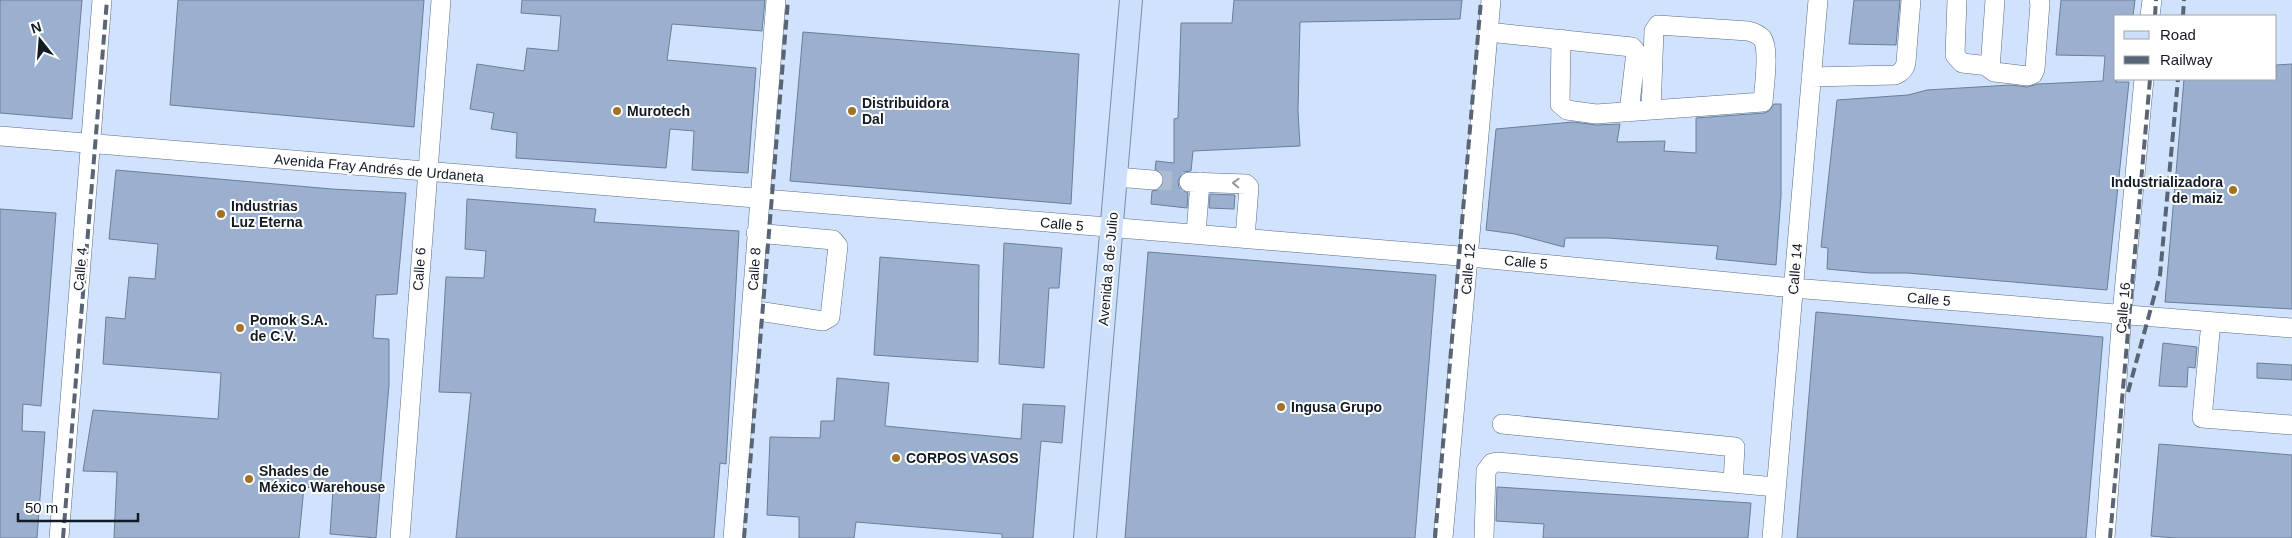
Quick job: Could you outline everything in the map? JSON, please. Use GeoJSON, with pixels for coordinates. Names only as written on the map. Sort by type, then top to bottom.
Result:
{"type":"FeatureCollection","features":[{"type":"Feature","properties":{"kind":"main road","name":"Avenida 8 de Julio"},"geometry":{"type":"LineString","coordinates":[[1085,538],[1131,0]]}},
{"type":"Feature","properties":{"kind":"street","name":"Calle 4"},"geometry":{"type":"LineString","coordinates":[[58,538],[102,0]]}},
{"type":"Feature","properties":{"kind":"street","name":"Calle 6"},"geometry":{"type":"LineString","coordinates":[[400,538],[426,172],[441,0]]}},
{"type":"Feature","properties":{"kind":"street","name":"Calle 8"},"geometry":{"type":"LineString","coordinates":[[733,538],[776,0]]}},
{"type":"Feature","properties":{"kind":"street","name":"Calle 12"},"geometry":{"type":"LineString","coordinates":[[1443,538],[1491,0]]}},
{"type":"Feature","properties":{"kind":"street","name":"Calle 14"},"geometry":{"type":"LineString","coordinates":[[1772,538],[1818,0]]}},
{"type":"Feature","properties":{"kind":"street"},"geometry":{"type":"LineString","coordinates":[[1811,77],[1895,75],[1900,73],[1906,62],[1911,0]]}},
{"type":"Feature","properties":{"kind":"street"},"geometry":{"type":"LineString","coordinates":[[1957,0],[1955,55],[1962,64],[1989,66]]}},
{"type":"Feature","properties":{"kind":"street"},"geometry":{"type":"LineString","coordinates":[[1995,0],[1989,66],[1994,72],[2028,76],[2033,74],[2035,69],[2040,3],[2038,0]]}},
{"type":"Feature","properties":{"kind":"street"},"geometry":{"type":"LineString","coordinates":[[2150,15],[2152,0]]}},
{"type":"Feature","properties":{"kind":"street"},"geometry":{"type":"LineString","coordinates":[[1561,39],[1559,101],[1562,107],[1567,110],[1596,114],[1763,102],[1766,48],[1763,40],[1756,34],[1748,31],[1658,25],[1654,31],[1651,110]]}},
{"type":"Feature","properties":{"kind":"street"},"geometry":{"type":"LineString","coordinates":[[1488,32],[1634,48],[1636,52],[1630,112]]}},
{"type":"Feature","properties":{"kind":"street","name":"Calle 16"},"geometry":{"type":"LineString","coordinates":[[2105,538],[2122,314],[2144,80]]}},
{"type":"Feature","properties":{"kind":"street","name":"Avenida Fray Andrés de Urdaneta"},"geometry":{"type":"LineString","coordinates":[[0,136],[759,199]]}},
{"type":"Feature","properties":{"kind":"street"},"geometry":{"type":"LineString","coordinates":[[1116,177],[1154,180]]}},
{"type":"Feature","properties":{"kind":"street"},"geometry":{"type":"LineString","coordinates":[[1196,234],[1195,182],[1244,183],[1248,185],[1245,238]]}},
{"type":"Feature","properties":{"kind":"street","name":"Calle 5"},"geometry":{"type":"LineString","coordinates":[[759,199],[1469,257],[1793,288],[2292,328]]}},
{"type":"Feature","properties":{"kind":"street"},"geometry":{"type":"LineString","coordinates":[[751,310],[822,321],[830,317],[838,246],[833,240],[756,233]]}},
{"type":"Feature","properties":{"kind":"street"},"geometry":{"type":"LineString","coordinates":[[2211,322],[2202,418],[2292,425]]}},
{"type":"Feature","properties":{"kind":"street"},"geometry":{"type":"LineString","coordinates":[[1502,424],[1735,447],[1733,483]]}},
{"type":"Feature","properties":{"kind":"street"},"geometry":{"type":"LineString","coordinates":[[1484,538],[1486,471],[1492,463],[1497,462],[1776,487]]}},
{"type":"Feature","properties":{"kind":"building"},"geometry":{"type":"Polygon","coordinates":[[[0,0],[82,0],[72,119],[0,113],[0,0]]]}},
{"type":"Feature","properties":{"kind":"building"},"geometry":{"type":"Polygon","coordinates":[[[178,0],[424,0],[414,127],[170,105],[178,0]]]}},
{"type":"Feature","properties":{"kind":"building","name":"Murotech"},"geometry":{"type":"Polygon","coordinates":[[[522,0],[765,0],[762,31],[672,24],[667,60],[756,68],[748,173],[692,170],[694,131],[670,129],[666,168],[516,158],[517,133],[491,129],[494,113],[470,109],[477,64],[524,71],[527,48],[558,51],[561,16],[521,13],[522,0]]]}},
{"type":"Feature","properties":{"kind":"building"},"geometry":{"type":"Polygon","coordinates":[[[1234,0],[1462,0],[1460,19],[1300,22],[1298,111],[1300,146],[1193,151],[1191,171],[1183,172],[1178,181],[1179,188],[1188,193],[1187,208],[1151,204],[1152,191],[1158,190],[1164,181],[1163,175],[1155,169],[1156,161],[1174,163],[1174,119],[1178,118],[1181,23],[1232,23],[1234,0]]]}},
{"type":"Feature","properties":{"kind":"building"},"geometry":{"type":"Polygon","coordinates":[[[1854,0],[1900,0],[1896,45],[1849,44],[1854,0]]]}},
{"type":"Feature","properties":{"kind":"building"},"geometry":{"type":"Polygon","coordinates":[[[2061,0],[2135,0],[2133,15],[2114,15],[2114,80],[2116,82],[2129,82],[2107,290],[1907,273],[1870,273],[1827,269],[1828,248],[1821,247],[1837,100],[1908,95],[1927,90],[2011,85],[2027,87],[2038,84],[2103,81],[2105,56],[2056,55],[2061,0]]]}},
{"type":"Feature","properties":{"kind":"building"},"geometry":{"type":"Polygon","coordinates":[[[803,32],[1079,54],[1071,204],[790,181],[803,32]]]}},
{"type":"Feature","properties":{"kind":"building","name":"Industrializadora de maiz"},"geometry":{"type":"Polygon","coordinates":[[[2292,64],[2292,309],[2165,302],[2184,80],[2277,80],[2277,65],[2292,64]]]}},
{"type":"Feature","properties":{"kind":"building"},"geometry":{"type":"Polygon","coordinates":[[[1774,104],[1781,104],[1781,196],[1776,265],[1716,259],[1718,246],[1608,238],[1565,238],[1564,247],[1515,234],[1486,230],[1496,129],[1573,122],[1597,125],[1620,124],[1617,142],[1665,141],[1664,151],[1696,153],[1696,118],[1764,113],[1769,111],[1774,104]]]}},
{"type":"Feature","properties":{"kind":"building"},"geometry":{"type":"Polygon","coordinates":[[[116,170],[332,189],[406,193],[397,294],[376,295],[373,338],[389,339],[389,385],[376,538],[330,534],[333,490],[304,487],[299,538],[114,538],[117,472],[83,471],[93,410],[218,419],[221,373],[103,364],[106,317],[125,319],[129,277],[155,279],[158,244],[109,239],[116,170]]]}},
{"type":"Feature","properties":{"kind":"building"},"geometry":{"type":"Polygon","coordinates":[[[1210,194],[1235,195],[1234,209],[1209,208],[1210,194]]]}},
{"type":"Feature","properties":{"kind":"building"},"geometry":{"type":"Polygon","coordinates":[[[467,199],[596,209],[594,222],[739,231],[726,464],[720,463],[714,538],[456,538],[471,393],[439,392],[446,277],[484,278],[486,251],[465,249],[467,199]]]}},
{"type":"Feature","properties":{"kind":"building"},"geometry":{"type":"Polygon","coordinates":[[[0,209],[56,213],[41,406],[23,404],[22,431],[45,432],[37,538],[0,538],[0,209]]]}},
{"type":"Feature","properties":{"kind":"building"},"geometry":{"type":"Polygon","coordinates":[[[1004,243],[1062,248],[1059,288],[1049,288],[1044,368],[999,364],[1004,243]]]}},
{"type":"Feature","properties":{"kind":"building","name":"Ingusa Grupo"},"geometry":{"type":"Polygon","coordinates":[[[1148,252],[1436,275],[1415,538],[1125,538],[1148,252]]]}},
{"type":"Feature","properties":{"kind":"building"},"geometry":{"type":"Polygon","coordinates":[[[880,257],[979,265],[978,362],[874,355],[880,257]]]}},
{"type":"Feature","properties":{"kind":"building"},"geometry":{"type":"Polygon","coordinates":[[[1816,312],[2103,337],[2086,538],[1797,538],[1816,312]]]}},
{"type":"Feature","properties":{"kind":"building"},"geometry":{"type":"Polygon","coordinates":[[[2163,343],[2197,347],[2195,368],[2188,367],[2187,387],[2159,386],[2163,343]]]}},
{"type":"Feature","properties":{"kind":"building"},"geometry":{"type":"Polygon","coordinates":[[[2257,363],[2292,365],[2292,380],[2257,378],[2257,363]]]}},
{"type":"Feature","properties":{"kind":"building","name":"CORPOS VASOS"},"geometry":{"type":"Polygon","coordinates":[[[837,378],[889,383],[885,426],[1021,439],[1023,404],[1065,406],[1062,443],[1041,441],[1033,538],[1002,538],[1002,534],[856,522],[854,538],[799,538],[799,517],[767,515],[770,437],[820,438],[821,421],[834,421],[837,378]]]}},
{"type":"Feature","properties":{"kind":"building"},"geometry":{"type":"Polygon","coordinates":[[[2159,444],[2292,455],[2292,538],[2175,538],[2151,536],[2159,444]]]}},
{"type":"Feature","properties":{"kind":"building"},"geometry":{"type":"Polygon","coordinates":[[[1497,487],[1751,503],[1748,538],[1543,538],[1544,524],[1496,521],[1497,487]]]}},
{"type":"Feature","properties":{"kind":"tunnel"},"geometry":{"type":"LineString","coordinates":[[1153,180],[1189,182]]}},
{"type":"Feature","properties":{"kind":"railway"},"geometry":{"type":"LineString","coordinates":[[63,538],[107,0]]}},
{"type":"Feature","properties":{"kind":"railway"},"geometry":{"type":"LineString","coordinates":[[744,538],[788,0]]}},
{"type":"Feature","properties":{"kind":"railway"},"geometry":{"type":"LineString","coordinates":[[1435,538],[1481,0]]}},
{"type":"Feature","properties":{"kind":"railway"},"geometry":{"type":"LineString","coordinates":[[2155,15],[2156,0]]}},
{"type":"Feature","properties":{"kind":"railway"},"geometry":{"type":"LineString","coordinates":[[2183,15],[2184,0]]}},
{"type":"Feature","properties":{"kind":"railway"},"geometry":{"type":"LineString","coordinates":[[2110,538],[2150,80]]}},
{"type":"Feature","properties":{"kind":"railway"},"geometry":{"type":"LineString","coordinates":[[2128,392],[2160,275],[2178,80]]}},
{"type":"Feature","properties":{"kind":"place","name":"Murotech"},"geometry":{"type":"Point","coordinates":[617,111]}},
{"type":"Feature","properties":{"kind":"place","name":"Distribuidora Dal"},"geometry":{"type":"Point","coordinates":[852,111]}},
{"type":"Feature","properties":{"kind":"place","name":"Industrializadora de maiz"},"geometry":{"type":"Point","coordinates":[2233,190]}},
{"type":"Feature","properties":{"kind":"place","name":"Industrias Luz Eterna"},"geometry":{"type":"Point","coordinates":[221,214]}},
{"type":"Feature","properties":{"kind":"place","name":"Pomok S.A. de C.V."},"geometry":{"type":"Point","coordinates":[240,328]}},
{"type":"Feature","properties":{"kind":"place","name":"Ingusa Grupo"},"geometry":{"type":"Point","coordinates":[1281,407]}},
{"type":"Feature","properties":{"kind":"place","name":"CORPOS VASOS"},"geometry":{"type":"Point","coordinates":[896,458]}},
{"type":"Feature","properties":{"kind":"place","name":"Shades de México Warehouse"},"geometry":{"type":"Point","coordinates":[249,479]}}]}
